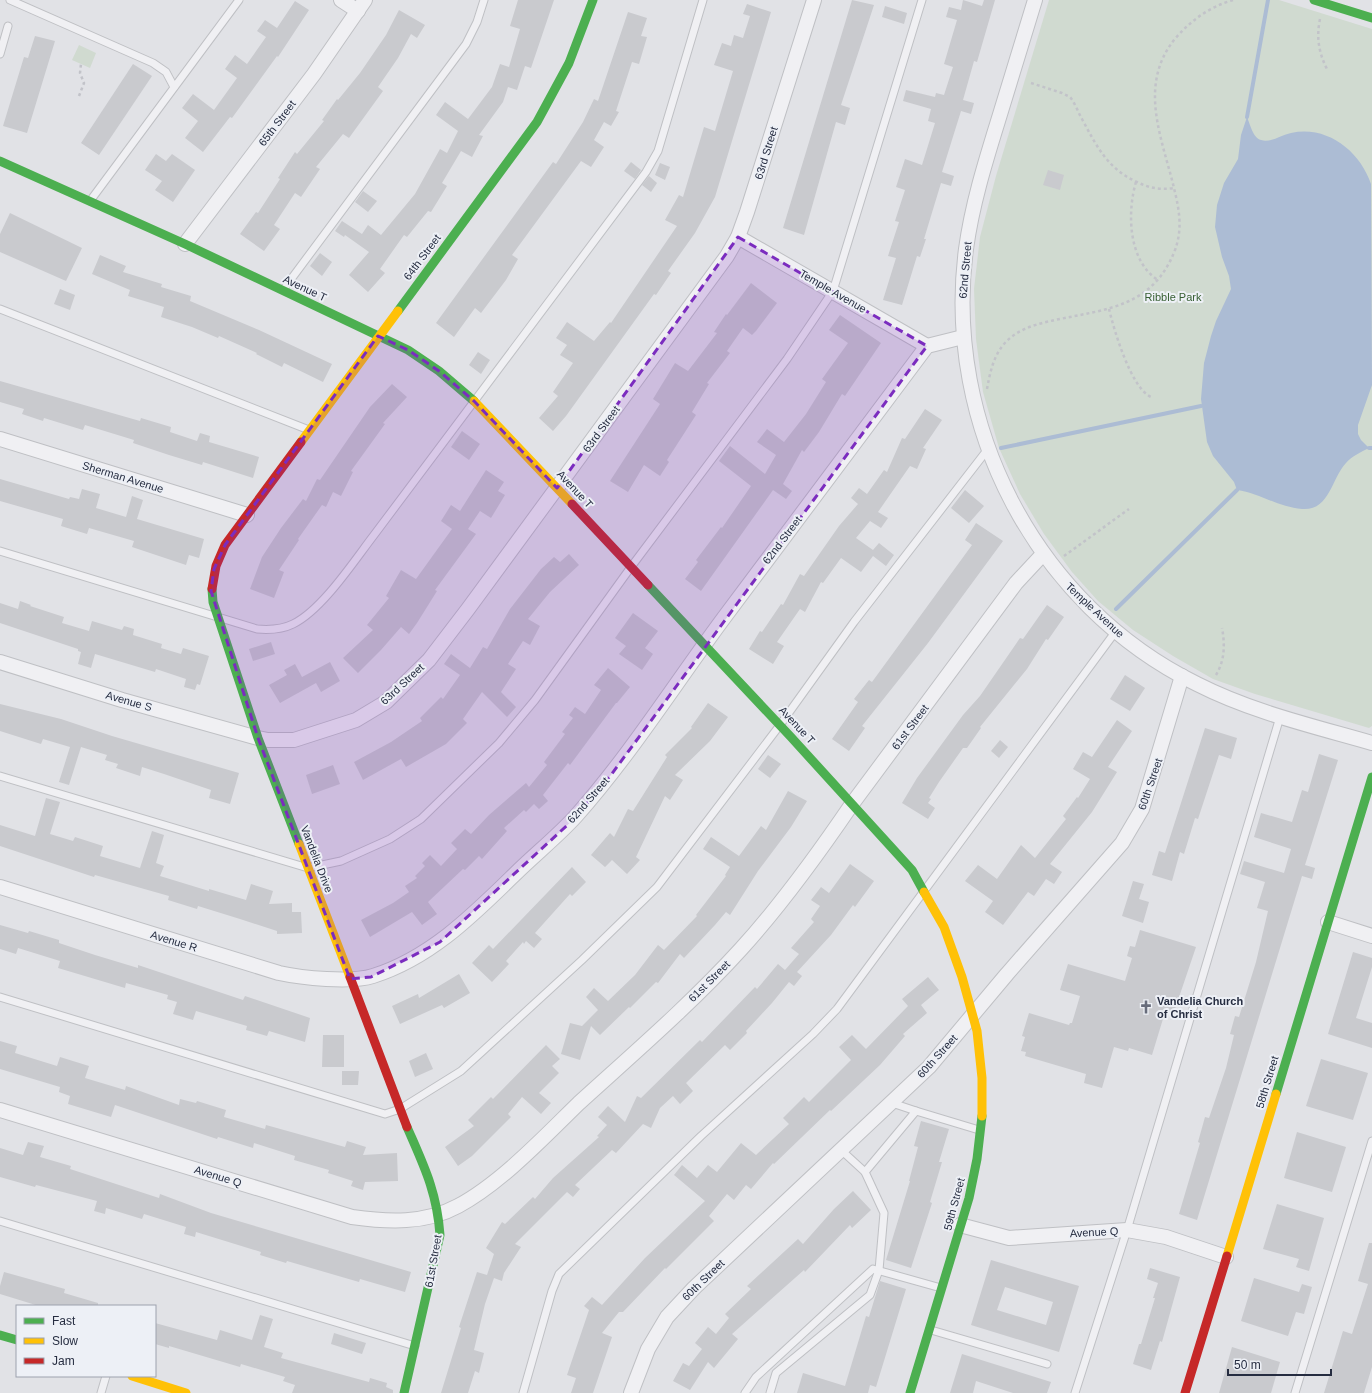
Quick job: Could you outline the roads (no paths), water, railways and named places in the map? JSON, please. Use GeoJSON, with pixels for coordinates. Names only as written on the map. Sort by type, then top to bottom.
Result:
{"type":"FeatureCollection","features":[{"type":"Feature","properties":{"kind":"street"},"geometry":{"type":"LineString","coordinates":[[341,0],[362,5]]}},
{"type":"Feature","properties":{"kind":"street","name":"64th Street"},"geometry":{"type":"LineString","coordinates":[[247,515],[537,122],[556,91],[570,63],[593,0]]}},
{"type":"Feature","properties":{"kind":"street","name":"63rd Street"},"geometry":{"type":"LineString","coordinates":[[258,738],[268,740],[294,740],[320,733],[356,720],[386,702],[429,660],[728,256],[738,237],[814,0]]}},
{"type":"Feature","properties":{"kind":"street","name":"62nd Street"},"geometry":{"type":"LineString","coordinates":[[963,337],[962,283],[972,214],[985,162],[1035,0]]}},
{"type":"Feature","properties":{"kind":"street"},"geometry":{"type":"LineString","coordinates":[[1314,0],[1372,18]]}},
{"type":"Feature","properties":{"kind":"street","name":"65th Street"},"geometry":{"type":"LineString","coordinates":[[185,244],[314,74],[362,5]]}},
{"type":"Feature","properties":{"kind":"street","name":"Avenue T"},"geometry":{"type":"LineString","coordinates":[[0,161],[185,244],[408,350],[439,371],[474,401],[780,725],[912,870],[944,927],[962,977],[973,1015]]}},
{"type":"Feature","properties":{"kind":"street","name":"Temple Avenue"},"geometry":{"type":"LineString","coordinates":[[738,237],[927,346]]}},
{"type":"Feature","properties":{"kind":"street"},"geometry":{"type":"LineString","coordinates":[[927,346],[963,337]]}},
{"type":"Feature","properties":{"kind":"street","name":"Temple Avenue"},"geometry":{"type":"LineString","coordinates":[[963,337],[970,388],[988,449],[1004,488],[1020,519],[1043,554],[1084,602],[1137,648],[1182,676],[1228,698],[1280,717],[1372,743]]}},
{"type":"Feature","properties":{"kind":"street","name":"62nd Street"},"geometry":{"type":"LineString","coordinates":[[350,979],[372,977],[407,962],[440,942],[479,909],[574,818],[611,775],[704,645],[927,346]]}},
{"type":"Feature","properties":{"kind":"street","name":"Sherman Avenue"},"geometry":{"type":"LineString","coordinates":[[0,439],[247,515]]}},
{"type":"Feature","properties":{"kind":"street","name":"Vandelia Drive"},"geometry":{"type":"LineString","coordinates":[[247,515],[225,545],[214,569],[211,590],[218,618],[258,738],[400,1109],[431,1183],[438,1214]]}},
{"type":"Feature","properties":{"kind":"street","name":"61st Street"},"geometry":{"type":"LineString","coordinates":[[404,1393],[436,1258],[440,1235],[438,1214],[457,1207],[487,1188],[710,982],[763,924],[1016,583],[1043,554]]}},
{"type":"Feature","properties":{"kind":"street","name":"Avenue S"},"geometry":{"type":"LineString","coordinates":[[0,662],[122,700],[258,738]]}},
{"type":"Feature","properties":{"kind":"street","name":"60th Street"},"geometry":{"type":"LineString","coordinates":[[632,1393],[648,1349],[667,1317],[694,1288],[929,1067],[1122,843],[1142,809],[1182,676]]}},
{"type":"Feature","properties":{"kind":"street","name":"58th Street"},"geometry":{"type":"LineString","coordinates":[[1185,1393],[1372,777]]}},
{"type":"Feature","properties":{"kind":"street","name":"Avenue R"},"geometry":{"type":"LineString","coordinates":[[0,887],[279,973],[296,977],[350,979]]}},
{"type":"Feature","properties":{"kind":"street"},"geometry":{"type":"LineString","coordinates":[[1328,922],[1372,936]]}},
{"type":"Feature","properties":{"kind":"street","name":"59th Street"},"geometry":{"type":"LineString","coordinates":[[910,1393],[960,1225],[977,1159],[980,1131],[982,1078],[977,1031],[973,1015]]}},
{"type":"Feature","properties":{"kind":"street","name":"Avenue Q"},"geometry":{"type":"LineString","coordinates":[[0,1110],[352,1217],[388,1222],[425,1218],[438,1214]]}},
{"type":"Feature","properties":{"kind":"street","name":"Avenue Q"},"geometry":{"type":"LineString","coordinates":[[960,1225],[1009,1238],[1127,1230],[1166,1237],[1226,1257]]}},
{"type":"Feature","properties":{"kind":"street"},"geometry":{"type":"LineString","coordinates":[[0,1335],[16,1340]]}},
{"type":"Feature","properties":{"kind":"street"},"geometry":{"type":"LineString","coordinates":[[135,1377],[186,1393]]}},
{"type":"Feature","properties":{"kind":"lane"},"geometry":{"type":"LineString","coordinates":[[10,0],[153,63],[166,72],[174,87]]}},
{"type":"Feature","properties":{"kind":"lane"},"geometry":{"type":"LineString","coordinates":[[90,201],[239,0]]}},
{"type":"Feature","properties":{"kind":"lane"},"geometry":{"type":"LineString","coordinates":[[282,290],[466,44],[477,22],[484,0]]}},
{"type":"Feature","properties":{"kind":"lane"},"geometry":{"type":"LineString","coordinates":[[0,551],[257,629],[274,630],[293,625],[309,614],[332,588],[374,535],[646,172],[658,151],[703,0]]}},
{"type":"Feature","properties":{"kind":"lane"},"geometry":{"type":"LineString","coordinates":[[0,776],[308,868],[341,861],[390,839],[421,819],[499,743],[521,716],[787,359],[833,292],[922,0]]}},
{"type":"Feature","properties":{"kind":"lane"},"geometry":{"type":"LineString","coordinates":[[0,54],[8,26]]}},
{"type":"Feature","properties":{"kind":"lane"},"geometry":{"type":"LineString","coordinates":[[0,309],[309,430]]}},
{"type":"Feature","properties":{"kind":"lane"},"geometry":{"type":"LineString","coordinates":[[0,997],[385,1114],[400,1109],[461,1071],[582,960],[657,887],[780,725],[854,622],[988,449]]}},
{"type":"Feature","properties":{"kind":"lane"},"geometry":{"type":"LineString","coordinates":[[523,1393],[552,1291],[559,1274],[701,1136],[813,1034],[837,1009],[1116,631]]}},
{"type":"Feature","properties":{"kind":"lane"},"geometry":{"type":"LineString","coordinates":[[1075,1393],[1127,1230],[1280,717]]}},
{"type":"Feature","properties":{"kind":"lane"},"geometry":{"type":"LineString","coordinates":[[892,1103],[916,1112],[980,1131]]}},
{"type":"Feature","properties":{"kind":"lane"},"geometry":{"type":"LineString","coordinates":[[865,1172],[916,1112]]}},
{"type":"Feature","properties":{"kind":"lane"},"geometry":{"type":"LineString","coordinates":[[1295,1393],[1372,1141]]}},
{"type":"Feature","properties":{"kind":"lane"},"geometry":{"type":"LineString","coordinates":[[770,1393],[776,1373],[870,1295],[879,1270],[884,1213],[865,1172],[841,1150]]}},
{"type":"Feature","properties":{"kind":"lane"},"geometry":{"type":"LineString","coordinates":[[0,1221],[415,1346]]}},
{"type":"Feature","properties":{"kind":"lane"},"geometry":{"type":"LineString","coordinates":[[745,1393],[756,1377],[873,1269],[941,1288]]}},
{"type":"Feature","properties":{"kind":"lane"},"geometry":{"type":"LineString","coordinates":[[929,1329],[1047,1364]]}},
{"type":"Feature","properties":{"kind":"lane"},"geometry":{"type":"LineString","coordinates":[[101,1393],[106,1377]]}},
{"type":"Feature","properties":{"kind":"water"},"geometry":{"type":"Polygon","coordinates":[[[1247,117],[1256,137],[1265,141],[1291,133],[1304,132],[1317,133],[1329,137],[1350,151],[1359,161],[1371,184],[1372,385],[1358,425],[1358,434],[1361,440],[1369,448],[1357,454],[1348,461],[1341,470],[1324,500],[1319,505],[1311,508],[1293,508],[1237,490],[1234,482],[1213,456],[1207,442],[1201,399],[1204,363],[1216,321],[1231,289],[1229,276],[1222,257],[1215,227],[1217,205],[1224,183],[1238,159],[1241,135],[1247,117]]]}},
{"type":"Feature","properties":{"kind":"waterway"},"geometry":{"type":"LineString","coordinates":[[1247,117],[1268,0]]}},
{"type":"Feature","properties":{"kind":"waterway"},"geometry":{"type":"LineString","coordinates":[[1001,448],[1201,406]]}},
{"type":"Feature","properties":{"kind":"waterway"},"geometry":{"type":"LineString","coordinates":[[1116,609],[1237,490]]}},
{"type":"Feature","properties":{"kind":"place","name":"Vandelia Church of Christ"},"geometry":{"type":"Point","coordinates":[1146,1007]}},
{"type":"Feature","properties":{"kind":"park label","name":"Ribble Park"},"geometry":{"type":"Point","coordinates":[1173,297]}}]}
